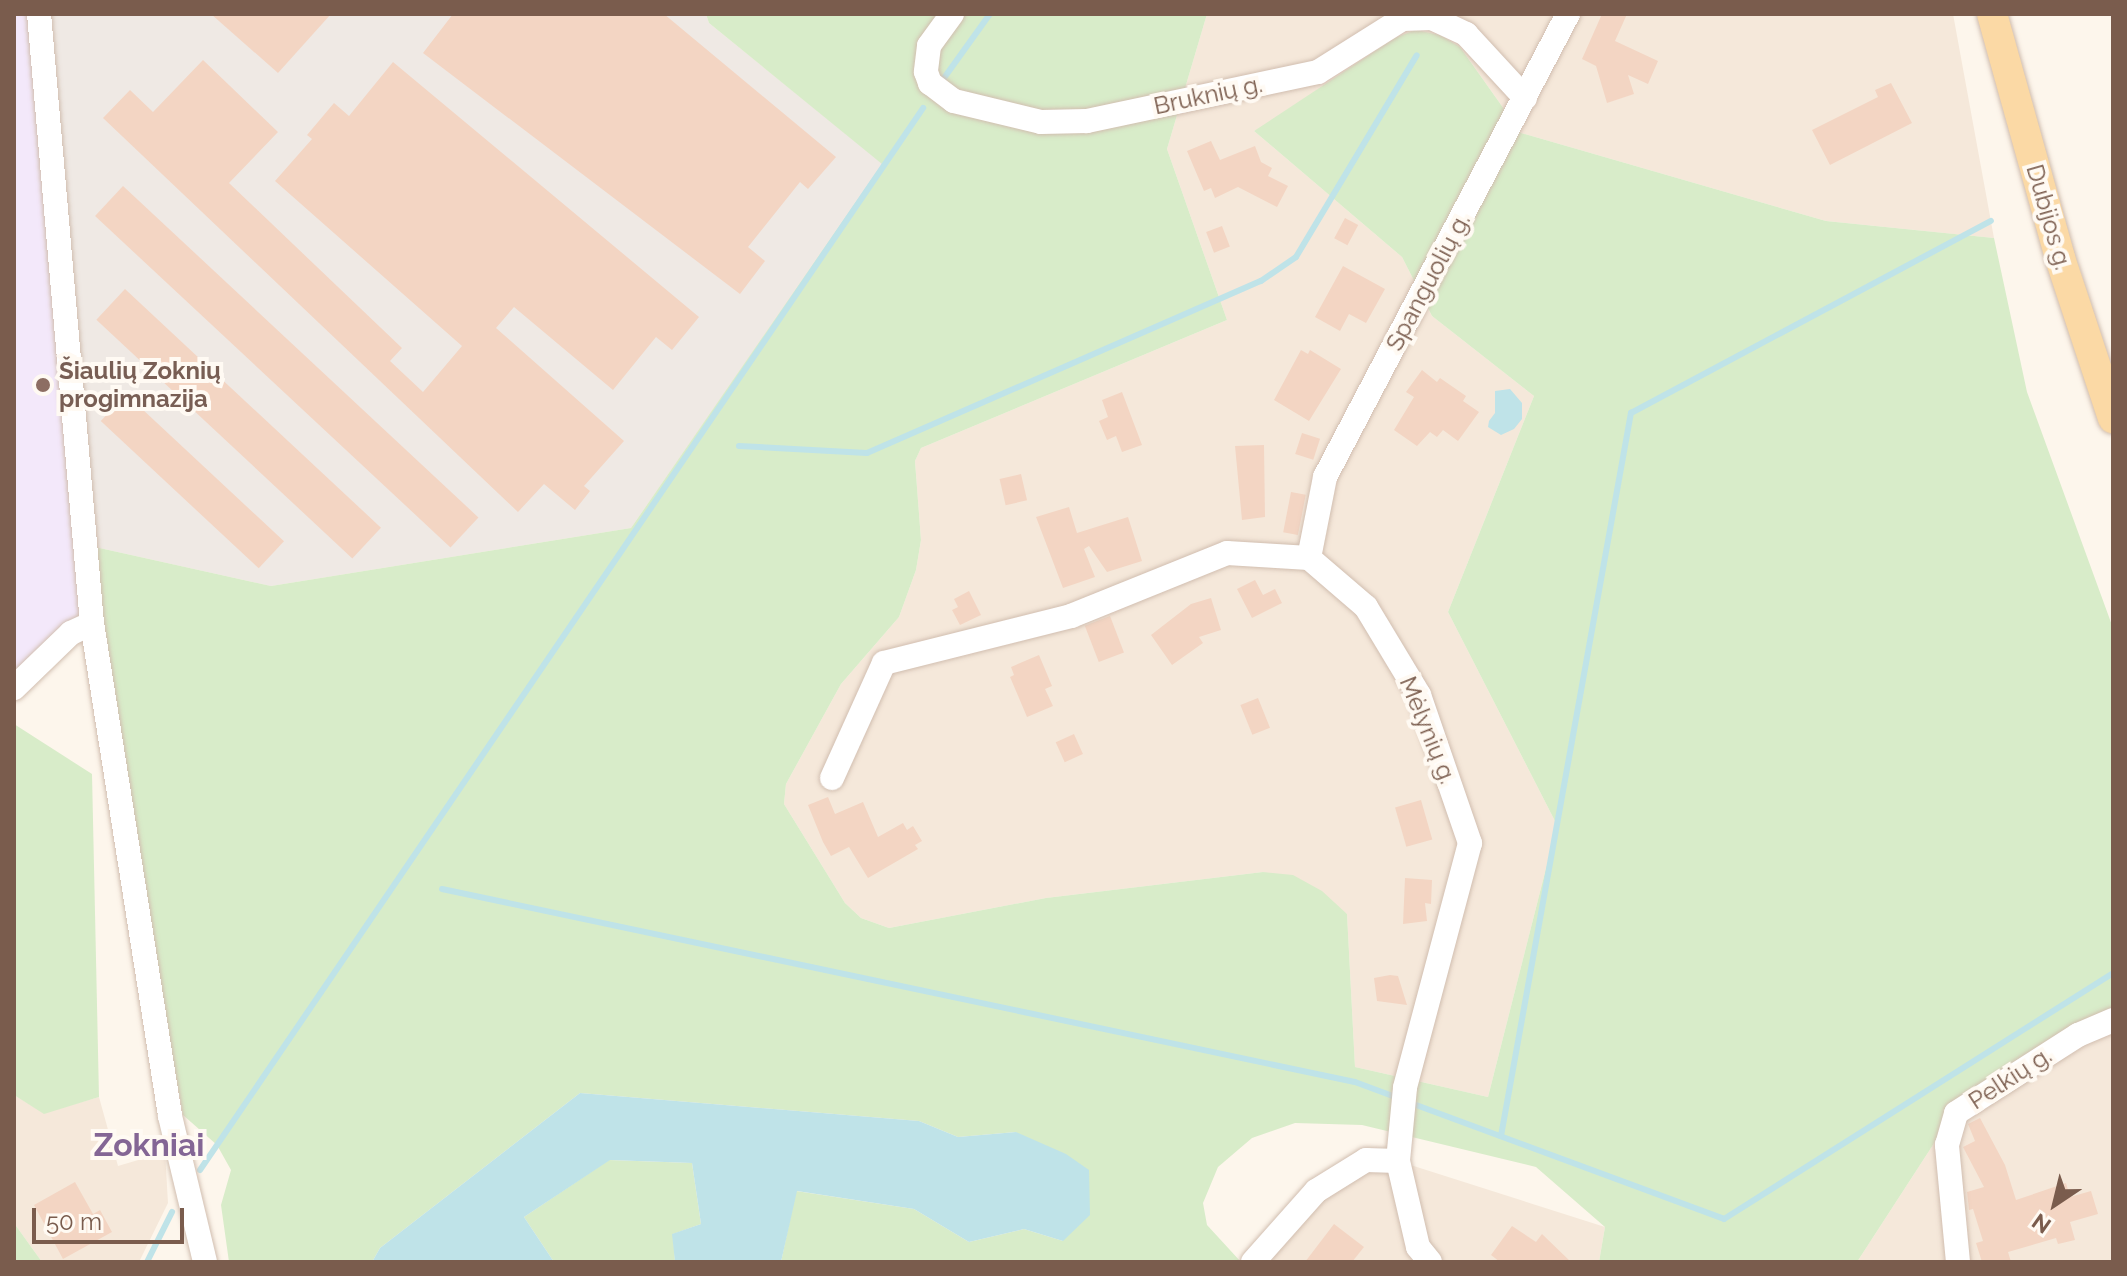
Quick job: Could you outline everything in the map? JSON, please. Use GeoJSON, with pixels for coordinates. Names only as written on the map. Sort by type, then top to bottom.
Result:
{"type":"FeatureCollection","features":[{"type":"Feature","properties":{"kind":"main road","name":"Dubijos g."},"geometry":{"type":"LineString","coordinates":[[1992,14],[2060,258],[2113,418]]}},
{"type":"Feature","properties":{"kind":"street"},"geometry":{"type":"LineString","coordinates":[[39,14],[92,623],[170,1116],[205,1262]]}},
{"type":"Feature","properties":{"kind":"street","name":"Bruknių g."},"geometry":{"type":"LineString","coordinates":[[952,14],[929,46],[926,72],[930,83],[954,101],[1041,122],[1087,121],[1318,72],[1402,19],[1432,18],[1466,34],[1525,98]]}},
{"type":"Feature","properties":{"kind":"street","name":"Spanguolių g."},"geometry":{"type":"LineString","coordinates":[[1309,558],[1325,477],[1568,14]]}},
{"type":"Feature","properties":{"kind":"street"},"geometry":{"type":"LineString","coordinates":[[832,778],[884,663],[1071,616],[1227,553],[1309,558]]}},
{"type":"Feature","properties":{"kind":"street","name":"Mėlynių g."},"geometry":{"type":"LineString","coordinates":[[1309,558],[1366,607],[1419,695],[1470,843],[1405,1088],[1398,1161]]}},
{"type":"Feature","properties":{"kind":"street"},"geometry":{"type":"LineString","coordinates":[[14,688],[71,633],[92,623]]}},
{"type":"Feature","properties":{"kind":"street","name":"Pelkių g."},"geometry":{"type":"LineString","coordinates":[[1958,1262],[1947,1145],[1956,1113],[2078,1035],[2113,1020]]}},
{"type":"Feature","properties":{"kind":"street"},"geometry":{"type":"LineString","coordinates":[[1253,1262],[1316,1191],[1366,1160],[1398,1161],[1418,1247],[1430,1262]]}},
{"type":"Feature","properties":{"kind":"shaded area","name":"Šiaulių Zoknių progimnazija"},"geometry":{"type":"Polygon","coordinates":[[[14,14],[39,14],[92,623],[14,688],[14,14]]]}},
{"type":"Feature","properties":{"kind":"shaded area"},"geometry":{"type":"Polygon","coordinates":[[[39,14],[706,14],[709,23],[883,164],[631,528],[271,586],[86,545],[39,14]]]}},
{"type":"Feature","properties":{"kind":"shaded area"},"geometry":{"type":"Polygon","coordinates":[[[1207,14],[1953,14],[1994,238],[1826,221],[1521,133],[1460,47],[1254,131],[1402,257],[1432,316],[1534,396],[1448,612],[1557,825],[1488,1097],[1355,1067],[1347,914],[1263,872],[1046,898],[889,928],[861,918],[845,903],[784,804],[786,784],[841,684],[899,617],[916,570],[921,540],[915,461],[921,448],[1227,320],[1167,149],[1207,14]]]}},
{"type":"Feature","properties":{"kind":"shaded area"},"geometry":{"type":"Polygon","coordinates":[[[2113,1016],[2113,1262],[1857,1262],[1955,1111],[2113,1016]]]}},
{"type":"Feature","properties":{"kind":"shaded area"},"geometry":{"type":"Polygon","coordinates":[[[14,1095],[44,1113],[99,1097],[118,1166],[165,1152],[168,1203],[139,1262],[42,1262],[14,1223],[14,1095]]]}},
{"type":"Feature","properties":{"kind":"shaded area"},"geometry":{"type":"Polygon","coordinates":[[[1398,1161],[1605,1227],[1599,1262],[1241,1262],[1308,1187],[1398,1161]]]}},
{"type":"Feature","properties":{"kind":"green space"},"geometry":{"type":"Polygon","coordinates":[[[706,14],[1207,14],[1167,149],[1227,320],[921,448],[915,461],[921,540],[916,570],[899,617],[841,684],[786,784],[784,804],[845,903],[861,918],[889,928],[1046,898],[1263,872],[1293,875],[1322,891],[1347,914],[1355,1067],[1488,1097],[1557,825],[1448,612],[1534,396],[1432,316],[1402,257],[1254,131],[1395,38],[1415,30],[1440,35],[1460,47],[1521,133],[1826,221],[1994,238],[2027,392],[2113,628],[2113,1016],[1955,1111],[1857,1262],[1599,1262],[1605,1227],[1536,1167],[1362,1125],[1295,1123],[1252,1138],[1218,1167],[1203,1203],[1207,1225],[1241,1262],[781,1262],[796,1191],[914,1209],[969,1242],[1024,1229],[1063,1241],[1016,1132],[958,1137],[919,1121],[580,1093],[380,1248],[372,1262],[229,1262],[221,1205],[231,1170],[217,1145],[183,1115],[92,623],[86,545],[271,586],[631,528],[882,164],[709,23],[706,14]]]}},
{"type":"Feature","properties":{"kind":"green space"},"geometry":{"type":"Polygon","coordinates":[[[14,724],[92,774],[99,1097],[44,1114],[14,1095],[14,724]]]}},
{"type":"Feature","properties":{"kind":"green space"},"geometry":{"type":"Polygon","coordinates":[[[609,1160],[692,1163],[701,1224],[673,1234],[675,1262],[554,1262],[524,1217],[609,1160]]]}},
{"type":"Feature","properties":{"kind":"green space"},"geometry":{"type":"Polygon","coordinates":[[[14,1223],[42,1262],[14,1262],[14,1223]]]}},
{"type":"Feature","properties":{"kind":"water"},"geometry":{"type":"Polygon","coordinates":[[[1510,389],[1522,403],[1522,419],[1514,429],[1501,435],[1488,427],[1489,421],[1495,413],[1495,391],[1510,389]]]}},
{"type":"Feature","properties":{"kind":"water"},"geometry":{"type":"Polygon","coordinates":[[[580,1093],[919,1121],[958,1137],[1016,1132],[1066,1154],[1089,1170],[1090,1215],[1063,1241],[1024,1229],[969,1242],[914,1209],[797,1191],[781,1262],[675,1262],[672,1234],[701,1224],[692,1163],[610,1160],[524,1217],[554,1262],[372,1262],[380,1248],[580,1093]]]}},
{"type":"Feature","properties":{"kind":"building"},"geometry":{"type":"Polygon","coordinates":[[[211,14],[331,14],[278,73],[211,14]]]}},
{"type":"Feature","properties":{"kind":"building"},"geometry":{"type":"Polygon","coordinates":[[[453,14],[664,14],[836,157],[808,189],[800,182],[748,247],[765,261],[740,294],[423,53],[453,14]]]}},
{"type":"Feature","properties":{"kind":"building"},"geometry":{"type":"Polygon","coordinates":[[[1602,14],[1627,14],[1615,41],[1658,61],[1648,84],[1628,75],[1634,94],[1607,103],[1596,66],[1582,59],[1602,14]]]}},
{"type":"Feature","properties":{"kind":"building"},"geometry":{"type":"Polygon","coordinates":[[[203,60],[278,132],[229,183],[402,348],[390,361],[423,392],[462,346],[275,181],[312,139],[307,135],[334,103],[349,116],[393,62],[699,317],[672,350],[656,337],[613,390],[514,307],[496,328],[624,441],[584,486],[590,491],[575,510],[544,484],[518,512],[103,118],[130,90],[153,112],[203,60]]]}},
{"type":"Feature","properties":{"kind":"building"},"geometry":{"type":"Polygon","coordinates":[[[1891,83],[1912,123],[1830,165],[1812,130],[1878,97],[1875,90],[1891,83]]]}},
{"type":"Feature","properties":{"kind":"building"},"geometry":{"type":"Polygon","coordinates":[[[1211,141],[1220,160],[1255,146],[1261,162],[1272,168],[1268,176],[1288,186],[1277,207],[1238,187],[1215,198],[1211,188],[1204,191],[1187,151],[1211,141]]]}},
{"type":"Feature","properties":{"kind":"building"},"geometry":{"type":"Polygon","coordinates":[[[123,186],[478,517],[450,547],[95,216],[123,186]]]}},
{"type":"Feature","properties":{"kind":"building"},"geometry":{"type":"Polygon","coordinates":[[[1345,218],[1358,225],[1347,245],[1334,238],[1345,218]]]}},
{"type":"Feature","properties":{"kind":"building"},"geometry":{"type":"Polygon","coordinates":[[[1222,226],[1230,247],[1214,253],[1206,232],[1222,226]]]}},
{"type":"Feature","properties":{"kind":"building"},"geometry":{"type":"Polygon","coordinates":[[[1343,266],[1385,289],[1366,323],[1349,314],[1340,331],[1315,317],[1343,266]]]}},
{"type":"Feature","properties":{"kind":"building"},"geometry":{"type":"Polygon","coordinates":[[[125,289],[381,528],[352,558],[96,320],[125,289]]]}},
{"type":"Feature","properties":{"kind":"building"},"geometry":{"type":"Polygon","coordinates":[[[1301,350],[1308,354],[1310,350],[1341,369],[1309,421],[1274,400],[1301,350]]]}},
{"type":"Feature","properties":{"kind":"building"},"geometry":{"type":"Polygon","coordinates":[[[1422,370],[1437,382],[1440,378],[1466,396],[1463,401],[1479,412],[1458,441],[1443,430],[1437,437],[1430,432],[1417,446],[1394,430],[1414,397],[1406,392],[1422,370]]]}},
{"type":"Feature","properties":{"kind":"building"},"geometry":{"type":"Polygon","coordinates":[[[1122,392],[1142,445],[1122,452],[1116,436],[1107,440],[1099,421],[1108,417],[1102,400],[1122,392]]]}},
{"type":"Feature","properties":{"kind":"building"},"geometry":{"type":"Polygon","coordinates":[[[126,394],[284,541],[259,568],[101,421],[126,394]]]}},
{"type":"Feature","properties":{"kind":"building"},"geometry":{"type":"Polygon","coordinates":[[[1302,433],[1320,439],[1313,460],[1295,454],[1302,433]]]}},
{"type":"Feature","properties":{"kind":"building"},"geometry":{"type":"Polygon","coordinates":[[[1264,445],[1265,517],[1242,520],[1235,446],[1264,445]]]}},
{"type":"Feature","properties":{"kind":"building"},"geometry":{"type":"Polygon","coordinates":[[[1021,474],[1027,500],[1006,505],[1000,479],[1021,474]]]}},
{"type":"Feature","properties":{"kind":"building"},"geometry":{"type":"Polygon","coordinates":[[[1291,492],[1306,495],[1298,535],[1283,532],[1291,492]]]}},
{"type":"Feature","properties":{"kind":"building"},"geometry":{"type":"Polygon","coordinates":[[[1069,507],[1077,533],[1128,517],[1142,561],[1107,572],[1089,546],[1084,549],[1095,577],[1063,588],[1036,517],[1069,507]]]}},
{"type":"Feature","properties":{"kind":"building"},"geometry":{"type":"Polygon","coordinates":[[[1255,580],[1263,595],[1275,589],[1282,603],[1252,618],[1237,589],[1255,580]]]}},
{"type":"Feature","properties":{"kind":"building"},"geometry":{"type":"Polygon","coordinates":[[[969,591],[981,615],[960,625],[952,610],[958,607],[954,599],[969,591]]]}},
{"type":"Feature","properties":{"kind":"building"},"geometry":{"type":"Polygon","coordinates":[[[1211,598],[1221,630],[1199,637],[1203,643],[1172,665],[1151,635],[1191,604],[1211,598]]]}},
{"type":"Feature","properties":{"kind":"building"},"geometry":{"type":"Polygon","coordinates":[[[1110,616],[1124,652],[1099,662],[1085,626],[1110,616]]]}},
{"type":"Feature","properties":{"kind":"building"},"geometry":{"type":"Polygon","coordinates":[[[1039,655],[1052,686],[1045,689],[1053,706],[1027,717],[1010,677],[1014,675],[1011,667],[1039,655]]]}},
{"type":"Feature","properties":{"kind":"building"},"geometry":{"type":"Polygon","coordinates":[[[1258,698],[1270,728],[1252,735],[1240,705],[1258,698]]]}},
{"type":"Feature","properties":{"kind":"building"},"geometry":{"type":"Polygon","coordinates":[[[1074,734],[1083,754],[1065,762],[1056,742],[1074,734]]]}},
{"type":"Feature","properties":{"kind":"building"},"geometry":{"type":"Polygon","coordinates":[[[828,797],[835,814],[863,802],[878,837],[903,823],[907,830],[913,826],[922,841],[915,845],[918,849],[868,878],[849,847],[831,856],[823,842],[808,805],[828,797]]]}},
{"type":"Feature","properties":{"kind":"building"},"geometry":{"type":"Polygon","coordinates":[[[1421,800],[1432,839],[1406,847],[1395,807],[1421,800]]]}},
{"type":"Feature","properties":{"kind":"building"},"geometry":{"type":"Polygon","coordinates":[[[1405,878],[1432,880],[1431,904],[1425,903],[1427,921],[1403,924],[1405,878]]]}},
{"type":"Feature","properties":{"kind":"building"},"geometry":{"type":"Polygon","coordinates":[[[1398,976],[1407,1005],[1377,1001],[1374,978],[1398,976]]]}},
{"type":"Feature","properties":{"kind":"building"},"geometry":{"type":"Polygon","coordinates":[[[1980,1118],[2005,1165],[2016,1200],[2066,1183],[2070,1197],[2091,1191],[2098,1214],[2070,1222],[2075,1240],[2058,1244],[2056,1238],[2008,1252],[2011,1262],[1982,1262],[1976,1243],[1983,1241],[1973,1209],[1969,1210],[1967,1192],[1984,1187],[1963,1147],[1975,1141],[1968,1124],[1980,1118]]]}},
{"type":"Feature","properties":{"kind":"building"},"geometry":{"type":"Polygon","coordinates":[[[75,1182],[93,1214],[100,1210],[112,1232],[63,1259],[34,1205],[75,1182]]]}},
{"type":"Feature","properties":{"kind":"building"},"geometry":{"type":"Polygon","coordinates":[[[1334,1224],[1364,1247],[1352,1262],[1305,1262],[1334,1224]]]}},
{"type":"Feature","properties":{"kind":"building"},"geometry":{"type":"Polygon","coordinates":[[[1512,1226],[1536,1242],[1542,1234],[1571,1262],[1500,1262],[1491,1255],[1512,1226]]]}},
{"type":"Feature","properties":{"kind":"waterway"},"geometry":{"type":"LineString","coordinates":[[944,78],[990,14]]}},
{"type":"Feature","properties":{"kind":"waterway"},"geometry":{"type":"LineString","coordinates":[[739,446],[867,453],[1261,281],[1296,257],[1417,55]]}},
{"type":"Feature","properties":{"kind":"waterway"},"geometry":{"type":"LineString","coordinates":[[200,1170],[923,108]]}},
{"type":"Feature","properties":{"kind":"waterway"},"geometry":{"type":"LineString","coordinates":[[1501,1136],[1631,413],[1991,221]]}},
{"type":"Feature","properties":{"kind":"waterway"},"geometry":{"type":"LineString","coordinates":[[442,889],[1355,1082],[1398,1098]]}},
{"type":"Feature","properties":{"kind":"waterway"},"geometry":{"type":"LineString","coordinates":[[1408,1102],[1724,1219],[2113,973]]}},
{"type":"Feature","properties":{"kind":"waterway"},"geometry":{"type":"LineString","coordinates":[[147,1262],[172,1212]]}},
{"type":"Feature","properties":{"kind":"place","name":"Šiaulių Zoknių progimnazija"},"geometry":{"type":"Point","coordinates":[43,385]}},
{"type":"Feature","properties":{"kind":"district","name":"Zokniai"},"geometry":{"type":"Point","coordinates":[149,1145]}}]}
